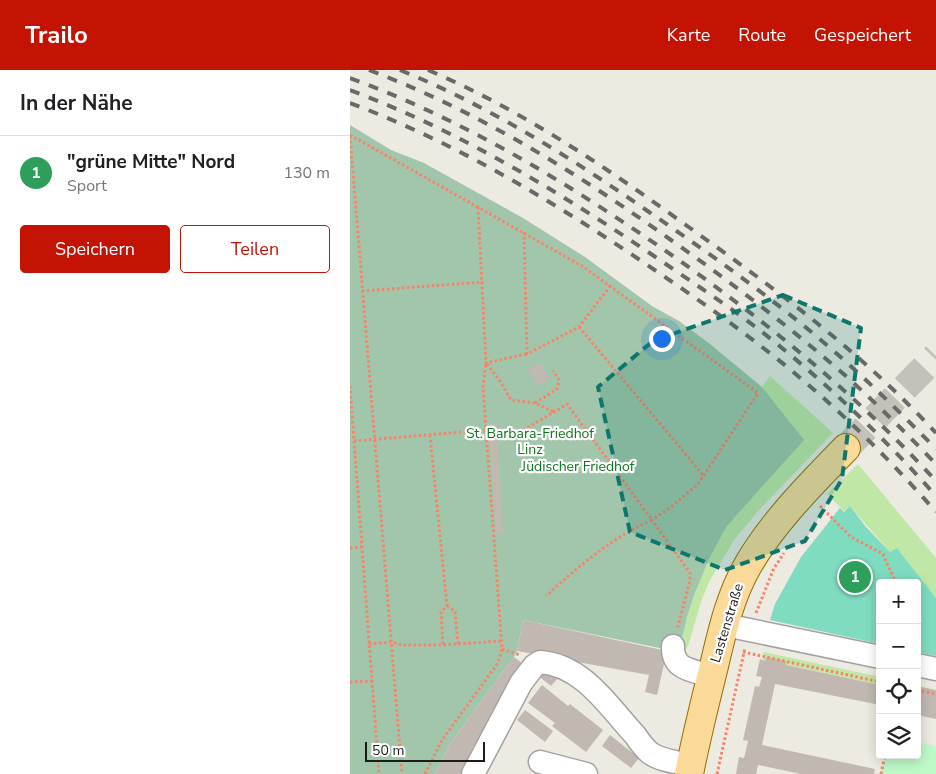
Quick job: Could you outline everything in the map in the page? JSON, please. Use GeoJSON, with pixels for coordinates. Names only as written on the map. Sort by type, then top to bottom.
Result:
{"type":"FeatureCollection","features":[{"type":"Feature","properties":{"kind":"main road","name":"Lastenstraße"},"geometry":{"type":"LineString","coordinates":[[690,770],[711,676],[737,628],[738,584],[755,552],[805,491],[846,448]]}},
{"type":"Feature","properties":{"kind":"street"},"geometry":{"type":"LineString","coordinates":[[737,628],[876,656]]}},
{"type":"Feature","properties":{"kind":"street"},"geometry":{"type":"LineString","coordinates":[[673,646],[672,656],[678,665],[711,676]]}},
{"type":"Feature","properties":{"kind":"street"},"geometry":{"type":"LineString","coordinates":[[473,774],[521,683],[534,666],[540,662],[550,662],[565,668],[585,680],[650,753],[690,770]]}},
{"type":"Feature","properties":{"kind":"street"},"geometry":{"type":"LineString","coordinates":[[921,666],[936,669]]}},
{"type":"Feature","properties":{"kind":"street"},"geometry":{"type":"LineString","coordinates":[[540,762],[586,774]]}},
{"type":"Feature","properties":{"kind":"path"},"geometry":{"type":"LineString","coordinates":[[350,135],[582,266],[758,393],[698,484],[652,520],[626,532],[603,548],[572,572],[546,596]]}},
{"type":"Feature","properties":{"kind":"path"},"geometry":{"type":"LineString","coordinates":[[350,135],[402,774]]}},
{"type":"Feature","properties":{"kind":"path"},"geometry":{"type":"LineString","coordinates":[[425,774],[442,740],[498,663],[502,649],[483,386],[486,363],[478,207]]}},
{"type":"Feature","properties":{"kind":"path"},"geometry":{"type":"LineString","coordinates":[[524,232],[527,354]]}},
{"type":"Feature","properties":{"kind":"path"},"geometry":{"type":"LineString","coordinates":[[362,291],[483,282]]}},
{"type":"Feature","properties":{"kind":"path"},"geometry":{"type":"LineString","coordinates":[[486,363],[527,354],[578,327],[610,286]]}},
{"type":"Feature","properties":{"kind":"path"},"geometry":{"type":"LineString","coordinates":[[578,327],[703,475]]}},
{"type":"Feature","properties":{"kind":"path"},"geometry":{"type":"LineString","coordinates":[[486,363],[511,400],[535,403],[554,412]]}},
{"type":"Feature","properties":{"kind":"path"},"geometry":{"type":"LineString","coordinates":[[535,403],[558,389],[559,380],[553,371]]}},
{"type":"Feature","properties":{"kind":"path"},"geometry":{"type":"LineString","coordinates":[[350,386],[352,436],[354,441],[379,774]]}},
{"type":"Feature","properties":{"kind":"path"},"geometry":{"type":"LineString","coordinates":[[519,433],[567,404],[652,520],[690,573],[690,580],[673,646]]}},
{"type":"Feature","properties":{"kind":"path"},"geometry":{"type":"LineString","coordinates":[[354,441],[486,430]]}},
{"type":"Feature","properties":{"kind":"path"},"geometry":{"type":"LineString","coordinates":[[430,435],[447,606]]}},
{"type":"Feature","properties":{"kind":"path"},"geometry":{"type":"LineString","coordinates":[[824,510],[851,537],[883,554],[894,579]]}},
{"type":"Feature","properties":{"kind":"path"},"geometry":{"type":"LineString","coordinates":[[717,774],[744,652],[737,628],[787,547]]}},
{"type":"Feature","properties":{"kind":"path"},"geometry":{"type":"LineString","coordinates":[[350,548],[362,548]]}},
{"type":"Feature","properties":{"kind":"path"},"geometry":{"type":"LineString","coordinates":[[447,606],[455,611],[458,644]]}},
{"type":"Feature","properties":{"kind":"path"},"geometry":{"type":"LineString","coordinates":[[442,645],[441,612],[447,606]]}},
{"type":"Feature","properties":{"kind":"path"},"geometry":{"type":"LineString","coordinates":[[369,644],[391,642],[402,645],[442,645],[501,641]]}},
{"type":"Feature","properties":{"kind":"path"},"geometry":{"type":"LineString","coordinates":[[744,652],[876,681]]}},
{"type":"Feature","properties":{"kind":"path"},"geometry":{"type":"LineString","coordinates":[[350,682],[372,681]]}},
{"type":"Feature","properties":{"kind":"path"},"geometry":{"type":"LineString","coordinates":[[921,691],[936,694]]}},
{"type":"Feature","properties":{"kind":"path"},"geometry":{"type":"LineString","coordinates":[[880,774],[884,759]]}},
{"type":"Feature","properties":{"kind":"highlighted area"},"geometry":{"type":"Polygon","coordinates":[[[783,295],[861,328],[842,479],[805,541],[725,570],[630,532],[598,387],[653,341],[783,295]]]}},
{"type":"Feature","properties":{"kind":"green space","name":"St. Barbara-Friedhof Linz"},"geometry":{"type":"Polygon","coordinates":[[[350,125],[391,150],[424,163],[523,218],[585,257],[652,306],[679,321],[762,387],[804,440],[726,527],[709,559],[695,593],[679,652],[523,620],[514,657],[450,744],[435,774],[350,774],[350,125]]]}},
{"type":"Feature","properties":{"kind":"green space"},"geometry":{"type":"Polygon","coordinates":[[[770,376],[833,433],[758,511],[734,540],[709,582],[688,646],[686,650],[679,652],[687,617],[765,392],[762,387],[770,376]]]}},
{"type":"Feature","properties":{"kind":"green space"},"geometry":{"type":"Polygon","coordinates":[[[858,464],[936,558],[936,598],[897,548],[890,552],[850,506],[844,511],[827,494],[858,464]]]}},
{"type":"Feature","properties":{"kind":"green space"},"geometry":{"type":"Polygon","coordinates":[[[850,506],[866,527],[890,552],[897,548],[936,598],[936,656],[921,653],[921,579],[876,579],[876,643],[770,620],[775,604],[801,557],[840,508],[844,512],[850,506]]]}},
{"type":"Feature","properties":{"kind":"green space"},"geometry":{"type":"Polygon","coordinates":[[[764,652],[876,676],[876,684],[763,660],[764,652]]]}},
{"type":"Feature","properties":{"kind":"green space"},"geometry":{"type":"Polygon","coordinates":[[[921,743],[935,746],[936,774],[881,774],[884,759],[921,759],[921,743]]]}},
{"type":"Feature","properties":{"kind":"building"},"geometry":{"type":"Polygon","coordinates":[[[540,362],[550,379],[538,386],[528,369],[540,362]]]}},
{"type":"Feature","properties":{"kind":"building"},"geometry":{"type":"Polygon","coordinates":[[[489,423],[497,423],[503,533],[496,533],[489,423]]]}},
{"type":"Feature","properties":{"kind":"building"},"geometry":{"type":"Polygon","coordinates":[[[523,620],[667,651],[657,695],[645,692],[649,675],[517,651],[523,620]]]}},
{"type":"Feature","properties":{"kind":"building"},"geometry":{"type":"Polygon","coordinates":[[[514,657],[527,667],[472,748],[478,750],[466,774],[435,774],[450,744],[514,657]]]}},
{"type":"Feature","properties":{"kind":"building"},"geometry":{"type":"Polygon","coordinates":[[[766,657],[786,661],[786,665],[876,684],[876,704],[775,684],[762,745],[875,769],[874,774],[801,774],[758,765],[756,774],[736,774],[739,757],[744,758],[748,741],[743,740],[755,686],[759,687],[762,677],[756,676],[760,659],[765,661],[766,657]]]}},
{"type":"Feature","properties":{"kind":"building"},"geometry":{"type":"Polygon","coordinates":[[[544,665],[559,677],[551,686],[536,674],[544,665]]]}},
{"type":"Feature","properties":{"kind":"building"},"geometry":{"type":"Polygon","coordinates":[[[542,685],[603,730],[586,752],[552,726],[555,723],[528,703],[542,685]]]}},
{"type":"Feature","properties":{"kind":"building"},"geometry":{"type":"Polygon","coordinates":[[[921,687],[936,690],[936,719],[921,716],[921,687]]]}},
{"type":"Feature","properties":{"kind":"building"},"geometry":{"type":"Polygon","coordinates":[[[525,710],[553,731],[545,742],[517,720],[525,710]]]}},
{"type":"Feature","properties":{"kind":"building"},"geometry":{"type":"Polygon","coordinates":[[[610,735],[639,758],[631,768],[602,746],[610,735]]]}},
{"type":"Feature","properties":{"kind":"tunnel"},"geometry":{"type":"LineString","coordinates":[[846,448],[936,356]]}},
{"type":"Feature","properties":{"kind":"railway"},"geometry":{"type":"LineString","coordinates":[[369,70],[449,104],[488,124],[526,145],[636,215],[761,306],[804,341],[859,388],[936,464]]}},
{"type":"Feature","properties":{"kind":"railway"},"geometry":{"type":"LineString","coordinates":[[400,70],[497,116],[559,152],[692,241],[815,335],[877,391],[936,449]]}},
{"type":"Feature","properties":{"kind":"railway"},"geometry":{"type":"LineString","coordinates":[[428,70],[497,103],[530,122],[595,162],[659,206],[755,275],[818,324],[879,376],[936,433]]}},
{"type":"Feature","properties":{"kind":"railway"},"geometry":{"type":"LineString","coordinates":[[350,78],[435,114],[517,156],[596,204],[673,256],[743,307],[811,361],[875,419],[936,481]]}},
{"type":"Feature","properties":{"kind":"railway"},"geometry":{"type":"LineString","coordinates":[[350,90],[431,124],[507,164],[581,208],[706,292],[757,328],[828,387],[873,429],[936,496]]}},
{"type":"Feature","properties":{"kind":"railway"},"geometry":{"type":"LineString","coordinates":[[350,103],[424,134],[530,190],[598,232],[691,295],[735,326],[823,398],[893,465],[936,512]]}},
{"type":"Feature","properties":{"kind":"place","name":"\"grüne Mitte\" Nord"},"geometry":{"type":"Point","coordinates":[855,577]}},
{"type":"Feature","properties":{"kind":"park label","name":"Jüdischer Friedhof"},"geometry":{"type":"Point","coordinates":[578,466]}}]}
